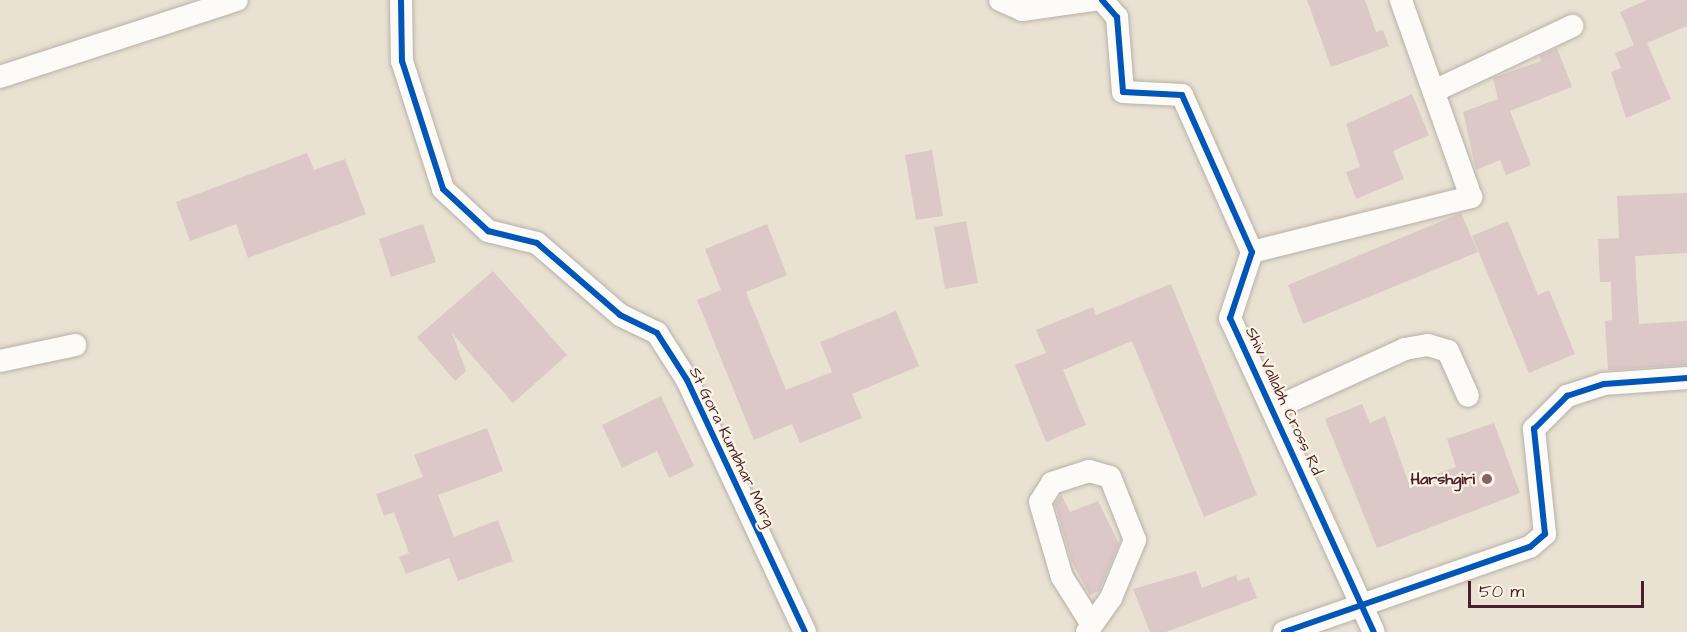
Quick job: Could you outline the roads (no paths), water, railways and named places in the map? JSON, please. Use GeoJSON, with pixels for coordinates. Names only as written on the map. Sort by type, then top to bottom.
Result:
{"type":"FeatureCollection","features":[{"type":"Feature","properties":{"kind":"street"},"geometry":{"type":"LineString","coordinates":[[0,77],[237,0]]}},
{"type":"Feature","properties":{"kind":"street","name":"St Gora Kumbhar Marg"},"geometry":{"type":"LineString","coordinates":[[401,0],[402,61],[443,189],[488,231],[537,243],[620,315],[657,333],[687,380],[805,632]]}},
{"type":"Feature","properties":{"kind":"street"},"geometry":{"type":"LineString","coordinates":[[1000,0],[1022,10],[1094,0]]}},
{"type":"Feature","properties":{"kind":"street"},"geometry":{"type":"LineString","coordinates":[[1102,0],[1117,17],[1123,92],[1182,95],[1252,252],[1471,196],[1401,0]]}},
{"type":"Feature","properties":{"kind":"street"},"geometry":{"type":"LineString","coordinates":[[1434,91],[1572,26]]}},
{"type":"Feature","properties":{"kind":"street","name":"Shiv Vallabh Cross Rd"},"geometry":{"type":"LineString","coordinates":[[1252,252],[1230,318],[1364,605],[1374,632]]}},
{"type":"Feature","properties":{"kind":"street"},"geometry":{"type":"LineString","coordinates":[[0,361],[75,345]]}},
{"type":"Feature","properties":{"kind":"street"},"geometry":{"type":"LineString","coordinates":[[1273,409],[1405,349],[1428,345],[1448,351],[1468,396]]}},
{"type":"Feature","properties":{"kind":"street"},"geometry":{"type":"LineString","coordinates":[[1284,632],[1530,548],[1545,534],[1534,429],[1567,396],[1604,384],[1687,378]]}},
{"type":"Feature","properties":{"kind":"street"},"geometry":{"type":"LineString","coordinates":[[1089,471],[1110,477],[1135,540],[1112,598],[1089,627],[1062,577],[1040,502],[1052,483],[1089,471]]}},
{"type":"Feature","properties":{"kind":"place","name":"Harshgiri"},"geometry":{"type":"Point","coordinates":[1487,479]}}]}
